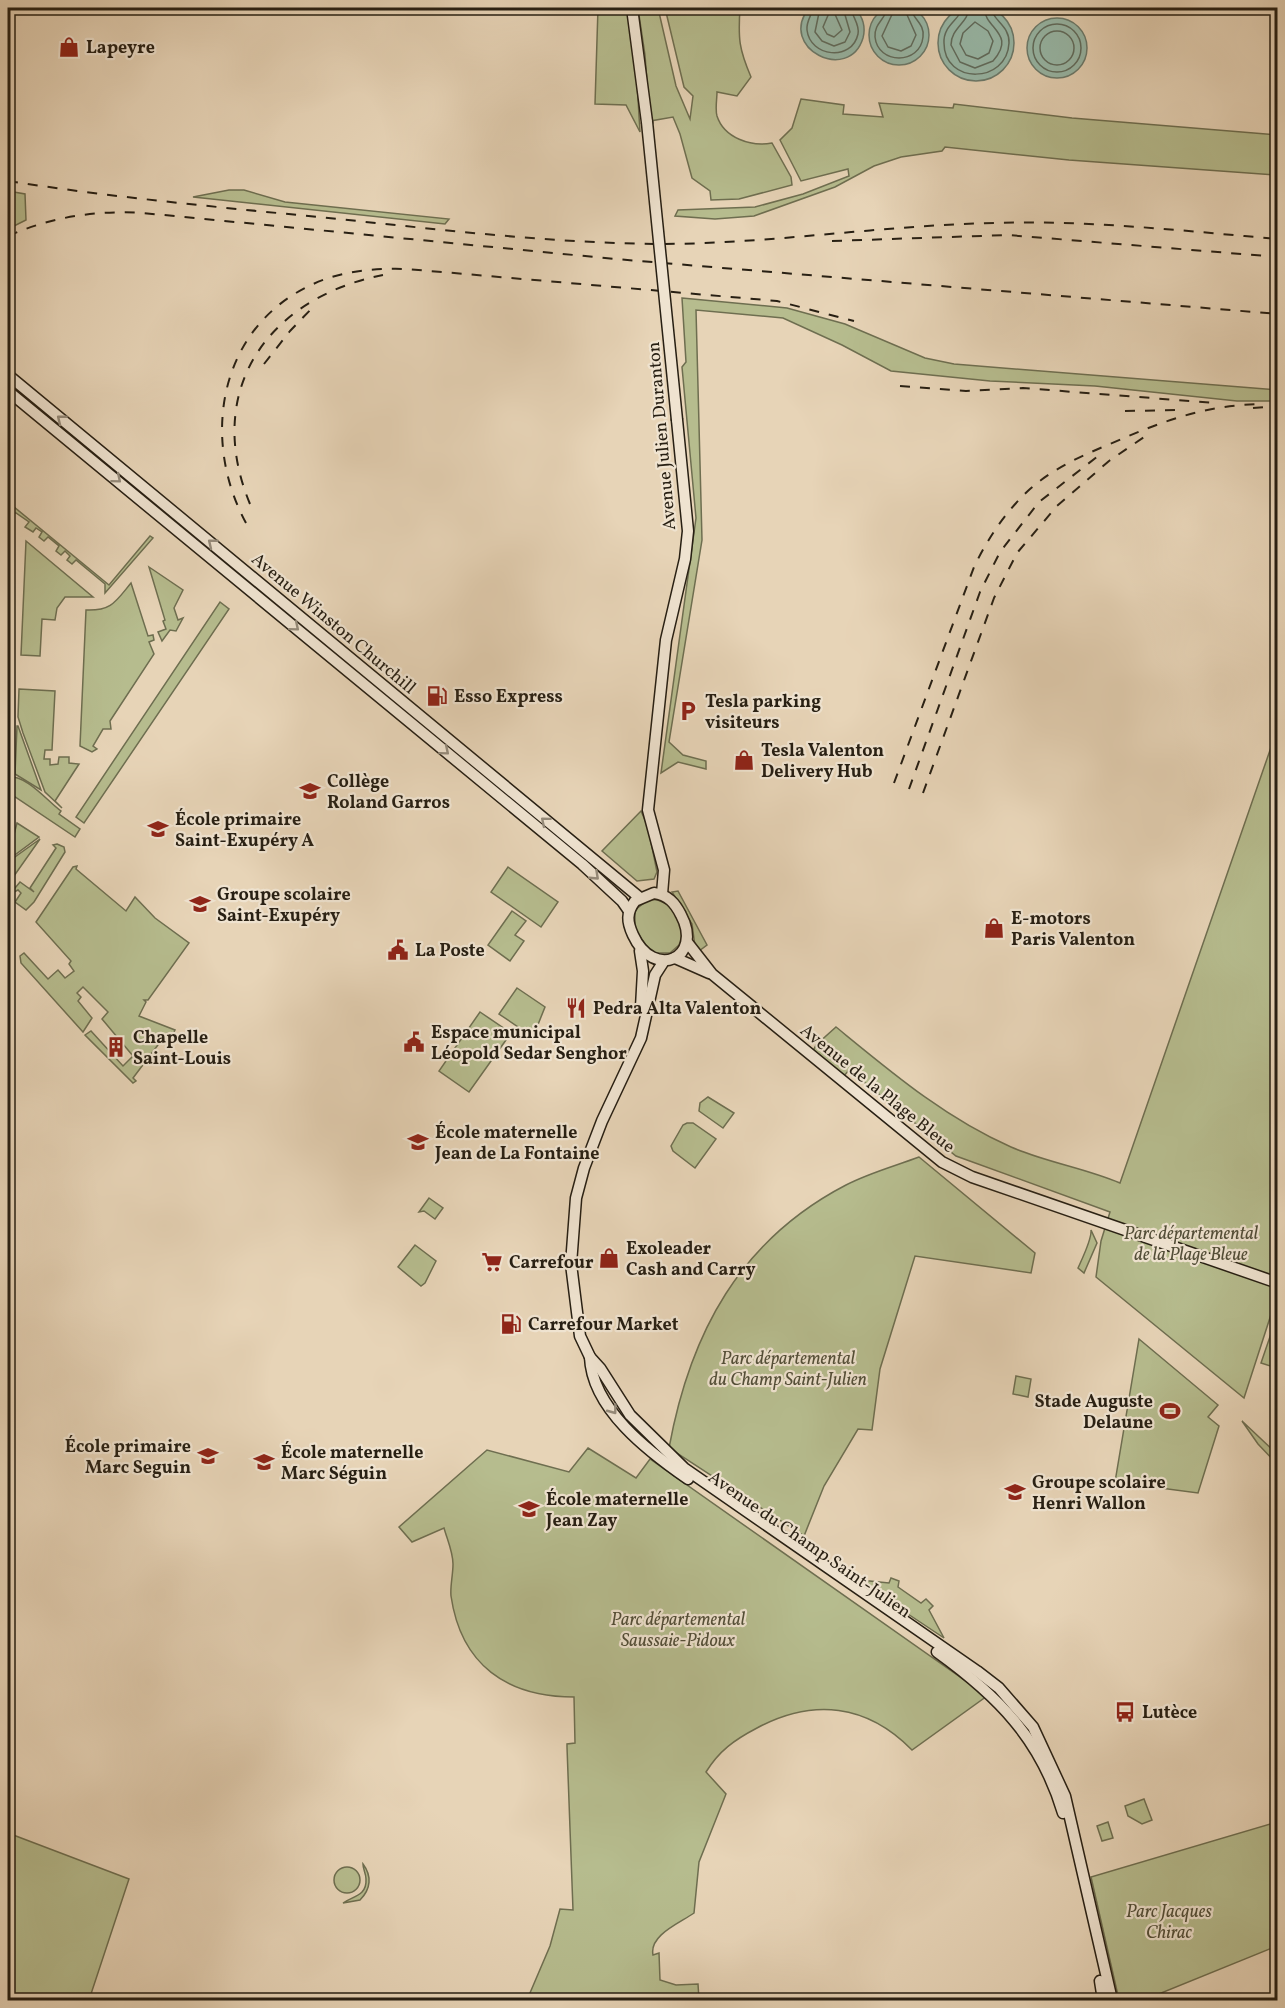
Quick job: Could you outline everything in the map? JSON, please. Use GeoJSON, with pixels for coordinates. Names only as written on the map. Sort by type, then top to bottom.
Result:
{"type":"FeatureCollection","features":[{"type":"Feature","properties":{"kind":"main road","name":"Avenue Julien Duranton"},"geometry":{"type":"LineString","coordinates":[[632,8],[647,122],[688,531],[685,559],[666,640],[648,810],[664,870],[662,894]]}},
{"type":"Feature","properties":{"kind":"main road","name":"Avenue Winston Churchill"},"geometry":{"type":"LineString","coordinates":[[8,375],[639,897]]}},
{"type":"Feature","properties":{"kind":"main road"},"geometry":{"type":"LineString","coordinates":[[8,380],[36,399]]}},
{"type":"Feature","properties":{"kind":"main road","name":"Avenue Winston Churchill"},"geometry":{"type":"LineString","coordinates":[[8,391],[582,864],[622,901],[629,911]]}},
{"type":"Feature","properties":{"kind":"main road"},"geometry":{"type":"LineString","coordinates":[[662,894],[675,903],[687,926],[687,942],[669,959],[646,956],[640,951],[628,925],[629,911],[639,897],[662,894]]}},
{"type":"Feature","properties":{"kind":"main road","name":"Avenue de la Plage Bleue"},"geometry":{"type":"LineString","coordinates":[[687,942],[712,974],[948,1166],[983,1181],[1278,1283]]}},
{"type":"Feature","properties":{"kind":"main road","name":"Avenue du Champ Saint-Julien"},"geometry":{"type":"LineString","coordinates":[[640,951],[643,982],[635,1045],[584,1168],[574,1211],[572,1264],[575,1304],[580,1336],[590,1357],[600,1368],[630,1415],[684,1468],[947,1654],[1000,1702],[1035,1741]]}},
{"type":"Feature","properties":{"kind":"main road","name":"Avenue de la Plage Bleue"},"geometry":{"type":"LineString","coordinates":[[669,959],[712,974]]}},
{"type":"Feature","properties":{"kind":"main road","name":"Avenue du Champ Saint-Julien"},"geometry":{"type":"LineString","coordinates":[[635,1045],[641,1038],[655,975],[669,959]]}},
{"type":"Feature","properties":{"kind":"main road","name":"Avenue du Champ Saint-Julien"},"geometry":{"type":"LineString","coordinates":[[590,1357],[591,1372],[605,1399],[630,1434],[654,1455],[852,1593],[947,1654]]}},
{"type":"Feature","properties":{"kind":"main road"},"geometry":{"type":"LineString","coordinates":[[842,1578],[852,1593]]}},
{"type":"Feature","properties":{"kind":"main road"},"geometry":{"type":"LineString","coordinates":[[1035,1741],[1064,1817],[1103,2001]]}},
{"type":"Feature","properties":{"kind":"main road"},"geometry":{"type":"LineString","coordinates":[[1035,1741],[1065,1796],[1112,2001]]}},
{"type":"Feature","properties":{"kind":"green space"},"geometry":{"type":"Polygon","coordinates":[[[598,8],[628,8],[636,66],[640,132],[626,105],[595,104],[598,8]]]}},
{"type":"Feature","properties":{"kind":"green space"},"geometry":{"type":"Polygon","coordinates":[[[638,8],[658,8],[676,86],[690,119],[693,96],[684,87],[665,8],[740,8],[740,44],[751,77],[737,96],[717,92],[717,116],[726,130],[739,139],[756,144],[772,143],[791,177],[792,185],[739,199],[711,200],[710,191],[692,178],[673,117],[650,121],[645,55],[638,8]]]}},
{"type":"Feature","properties":{"kind":"green space"},"geometry":{"type":"Polygon","coordinates":[[[801,99],[844,105],[843,114],[883,117],[879,103],[953,108],[954,104],[1072,118],[1277,135],[1277,175],[1069,160],[945,147],[942,151],[901,157],[874,166],[835,187],[754,216],[715,219],[675,216],[678,210],[755,207],[803,194],[849,176],[848,169],[801,181],[780,140],[792,128],[801,99]]]}},
{"type":"Feature","properties":{"kind":"green space"},"geometry":{"type":"Polygon","coordinates":[[[229,190],[244,190],[285,202],[449,219],[445,224],[193,197],[229,190]]]}},
{"type":"Feature","properties":{"kind":"green space"},"geometry":{"type":"Polygon","coordinates":[[[8,191],[25,194],[26,220],[8,229],[8,191]]]}},
{"type":"Feature","properties":{"kind":"green space"},"geometry":{"type":"Polygon","coordinates":[[[682,298],[787,308],[845,324],[925,358],[954,364],[1277,390],[1277,401],[1237,401],[1095,386],[990,381],[891,371],[783,318],[696,310],[702,540],[669,742],[683,755],[706,761],[706,769],[678,762],[661,773],[696,518],[682,367],[686,362],[682,298]]]}},
{"type":"Feature","properties":{"kind":"green space"},"geometry":{"type":"Polygon","coordinates":[[[8,502],[109,585],[150,536],[153,538],[105,593],[105,584],[76,560],[72,564],[67,560],[70,556],[65,551],[61,555],[56,551],[59,546],[48,537],[44,541],[39,537],[42,532],[36,528],[33,532],[25,527],[29,522],[16,513],[8,513],[8,502]]]}},
{"type":"Feature","properties":{"kind":"green space"},"geometry":{"type":"Polygon","coordinates":[[[26,541],[93,597],[65,597],[57,608],[55,620],[42,619],[40,656],[21,655],[26,541]]]}},
{"type":"Feature","properties":{"kind":"green space"},"geometry":{"type":"Polygon","coordinates":[[[149,567],[183,590],[174,608],[178,620],[183,618],[176,631],[170,630],[162,641],[158,632],[166,629],[163,621],[165,620],[149,567]]]}},
{"type":"Feature","properties":{"kind":"green space"},"geometry":{"type":"Polygon","coordinates":[[[131,583],[148,636],[153,635],[154,640],[149,642],[154,654],[110,721],[111,729],[103,729],[93,746],[97,749],[92,752],[80,746],[86,610],[102,609],[113,604],[131,583]]]}},
{"type":"Feature","properties":{"kind":"green space"},"geometry":{"type":"Polygon","coordinates":[[[220,602],[229,609],[84,823],[76,817],[220,602]]]}},
{"type":"Feature","properties":{"kind":"green space"},"geometry":{"type":"Polygon","coordinates":[[[19,689],[55,691],[52,750],[45,750],[44,759],[50,759],[50,765],[58,764],[59,757],[69,757],[69,763],[79,764],[55,801],[62,808],[45,792],[23,733],[18,717],[19,689]]]}},
{"type":"Feature","properties":{"kind":"green space"},"geometry":{"type":"Polygon","coordinates":[[[18,726],[41,790],[15,774],[18,726]]]}},
{"type":"Feature","properties":{"kind":"green space","name":"Parc départemental de la Plage Bleue"},"geometry":{"type":"Polygon","coordinates":[[[1277,730],[1278,1293],[1244,1398],[1096,1277],[1101,1241],[1110,1212],[956,1156],[849,1070],[843,1077],[813,1051],[816,1045],[836,1027],[919,1093],[987,1135],[1024,1152],[1120,1183],[1277,730]]]}},
{"type":"Feature","properties":{"kind":"green space"},"geometry":{"type":"Polygon","coordinates":[[[8,776],[30,784],[61,811],[59,814],[80,829],[75,837],[8,792],[8,776]]]}},
{"type":"Feature","properties":{"kind":"green space"},"geometry":{"type":"Polygon","coordinates":[[[641,811],[648,827],[657,872],[654,879],[637,881],[602,851],[641,811]]]}},
{"type":"Feature","properties":{"kind":"green space"},"geometry":{"type":"Polygon","coordinates":[[[17,823],[39,837],[8,860],[8,857],[17,823]]]}},
{"type":"Feature","properties":{"kind":"green space"},"geometry":{"type":"Polygon","coordinates":[[[40,839],[14,876],[8,862],[40,839]]]}},
{"type":"Feature","properties":{"kind":"green space"},"geometry":{"type":"Polygon","coordinates":[[[53,845],[64,847],[65,852],[34,902],[26,910],[15,902],[21,893],[18,890],[10,894],[20,882],[34,892],[30,888],[56,848],[53,845]]]}},
{"type":"Feature","properties":{"kind":"green space"},"geometry":{"type":"Polygon","coordinates":[[[77,866],[76,869],[126,911],[135,897],[155,918],[189,943],[148,1000],[144,1000],[146,1002],[139,1016],[175,1030],[172,1036],[167,1033],[133,1078],[136,1081],[133,1083],[85,1035],[91,1031],[123,1066],[133,1056],[102,1019],[108,1012],[83,987],[77,993],[81,997],[78,1001],[92,1018],[83,1032],[21,963],[20,956],[24,953],[48,979],[58,970],[65,978],[74,971],[69,964],[71,961],[36,922],[73,867],[77,866]]]}},
{"type":"Feature","properties":{"kind":"green space"},"geometry":{"type":"Polygon","coordinates":[[[508,867],[558,902],[541,927],[491,892],[508,867]]]}},
{"type":"Feature","properties":{"kind":"green space"},"geometry":{"type":"Polygon","coordinates":[[[678,891],[707,945],[699,951],[695,946],[692,924],[672,892],[678,891]]]}},
{"type":"Feature","properties":{"kind":"green space"},"geometry":{"type":"Polygon","coordinates":[[[648,900],[656,900],[670,907],[679,921],[681,937],[679,945],[670,953],[651,953],[635,929],[635,910],[648,900]]]}},
{"type":"Feature","properties":{"kind":"green space"},"geometry":{"type":"Polygon","coordinates":[[[512,911],[526,921],[515,935],[524,941],[510,961],[488,945],[512,911]]]}},
{"type":"Feature","properties":{"kind":"green space"},"geometry":{"type":"Polygon","coordinates":[[[517,988],[545,1007],[533,1037],[499,1014],[517,988]]]}},
{"type":"Feature","properties":{"kind":"green space"},"geometry":{"type":"Polygon","coordinates":[[[480,1012],[511,1033],[469,1092],[439,1071],[480,1012]]]}},
{"type":"Feature","properties":{"kind":"green space"},"geometry":{"type":"Polygon","coordinates":[[[708,1097],[734,1113],[723,1128],[699,1111],[700,1103],[708,1097]]]}},
{"type":"Feature","properties":{"kind":"green space"},"geometry":{"type":"Polygon","coordinates":[[[693,1123],[716,1139],[695,1168],[673,1151],[671,1146],[683,1125],[693,1123]]]}},
{"type":"Feature","properties":{"kind":"green space","name":"Parc départemental du Champ Saint-Julien"},"geometry":{"type":"Polygon","coordinates":[[[919,1157],[1035,1253],[1031,1273],[915,1256],[880,1369],[872,1430],[858,1429],[824,1486],[804,1536],[669,1448],[678,1406],[706,1329],[726,1294],[749,1262],[777,1233],[809,1207],[846,1185],[919,1157]]]}},
{"type":"Feature","properties":{"kind":"green space"},"geometry":{"type":"Polygon","coordinates":[[[429,1198],[443,1208],[435,1219],[424,1211],[419,1212],[429,1198]]]}},
{"type":"Feature","properties":{"kind":"green space"},"geometry":{"type":"Polygon","coordinates":[[[1091,1230],[1097,1243],[1084,1273],[1078,1268],[1091,1230]]]}},
{"type":"Feature","properties":{"kind":"green space"},"geometry":{"type":"Polygon","coordinates":[[[415,1245],[436,1261],[425,1283],[421,1286],[398,1267],[415,1245]]]}},
{"type":"Feature","properties":{"kind":"green space"},"geometry":{"type":"Polygon","coordinates":[[[1275,1322],[1277,1323],[1277,1368],[1261,1363],[1275,1322]]]}},
{"type":"Feature","properties":{"kind":"green space","name":"Stade Auguste Delaune"},"geometry":{"type":"Polygon","coordinates":[[[1139,1339],[1218,1405],[1208,1417],[1219,1426],[1198,1493],[1115,1482],[1139,1339]]]}},
{"type":"Feature","properties":{"kind":"green space"},"geometry":{"type":"Polygon","coordinates":[[[1016,1376],[1031,1379],[1028,1397],[1013,1394],[1016,1376]]]}},
{"type":"Feature","properties":{"kind":"green space"},"geometry":{"type":"Polygon","coordinates":[[[1242,1421],[1277,1454],[1277,1464],[1258,1444],[1242,1421]]]}},
{"type":"Feature","properties":{"kind":"green space","name":"Parc départemental Saussaie-Pidoux"},"geometry":{"type":"Polygon","coordinates":[[[588,1448],[636,1478],[650,1459],[987,1696],[912,1750],[877,1723],[858,1715],[819,1710],[799,1712],[778,1718],[741,1737],[722,1752],[706,1772],[726,1794],[699,1862],[694,1913],[667,1930],[656,1941],[653,1948],[653,1955],[659,1953],[660,1980],[676,1985],[698,1984],[699,2000],[527,2000],[550,1946],[560,1909],[573,1910],[567,1744],[575,1743],[574,1697],[528,1691],[508,1683],[491,1672],[465,1641],[456,1620],[451,1596],[453,1559],[444,1528],[412,1542],[399,1527],[487,1450],[569,1472],[588,1448]]]}},
{"type":"Feature","properties":{"kind":"green space"},"geometry":{"type":"Polygon","coordinates":[[[891,1578],[899,1581],[898,1587],[921,1603],[926,1599],[933,1606],[929,1610],[944,1638],[859,1580],[889,1583],[891,1578]]]}},
{"type":"Feature","properties":{"kind":"green space"},"geometry":{"type":"Polygon","coordinates":[[[1144,1799],[1152,1820],[1142,1824],[1128,1816],[1125,1806],[1144,1799]]]}},
{"type":"Feature","properties":{"kind":"green space"},"geometry":{"type":"Polygon","coordinates":[[[1108,1822],[1113,1838],[1102,1841],[1097,1826],[1108,1822]]]}},
{"type":"Feature","properties":{"kind":"green space","name":"Parc Jacques Chirac"},"geometry":{"type":"Polygon","coordinates":[[[1277,1822],[1277,1946],[1144,2000],[1119,2000],[1091,1877],[1277,1822]]]}},
{"type":"Feature","properties":{"kind":"green space"},"geometry":{"type":"Polygon","coordinates":[[[8,1833],[129,1879],[89,2000],[8,2000],[8,1833]]]}},
{"type":"Feature","properties":{"kind":"green space"},"geometry":{"type":"Polygon","coordinates":[[[363,1864],[369,1878],[366,1891],[360,1900],[343,1903],[359,1895],[364,1889],[366,1879],[363,1864]]]}},
{"type":"Feature","properties":{"kind":"green space"},"geometry":{"type":"Polygon","coordinates":[[[347,1867],[356,1871],[360,1880],[356,1889],[347,1893],[338,1889],[334,1880],[338,1871],[347,1867]]]}},
{"type":"Feature","properties":{"kind":"water"},"geometry":{"type":"Polygon","coordinates":[[[899,5],[916,10],[924,18],[929,35],[924,52],[916,60],[899,65],[882,60],[874,52],[869,35],[874,18],[882,10],[899,5]]]}},
{"type":"Feature","properties":{"kind":"water"},"geometry":{"type":"Polygon","coordinates":[[[969,5],[983,5],[997,11],[1008,22],[1014,36],[1011,58],[1003,70],[983,81],[969,81],[955,75],[944,64],[938,50],[938,36],[944,22],[955,11],[969,5]]]}},
{"type":"Feature","properties":{"kind":"water"},"geometry":{"type":"Polygon","coordinates":[[[809,8],[855,8],[864,30],[863,38],[855,52],[844,58],[831,59],[819,55],[808,47],[802,36],[802,23],[809,8]]]}},
{"type":"Feature","properties":{"kind":"water"},"geometry":{"type":"Polygon","coordinates":[[[1051,18],[1063,18],[1074,23],[1082,31],[1087,48],[1085,60],[1074,73],[1063,78],[1051,78],[1040,73],[1032,65],[1027,54],[1027,42],[1032,31],[1040,23],[1051,18]]]}},
{"type":"Feature","properties":{"kind":"railway"},"geometry":{"type":"LineString","coordinates":[[8,181],[90,193],[458,231],[538,239],[618,243],[743,241],[954,224],[1031,222],[1137,227],[1278,239]]}},
{"type":"Feature","properties":{"kind":"railway"},"geometry":{"type":"LineString","coordinates":[[8,236],[24,229],[74,216],[143,213],[615,259],[1278,314]]}},
{"type":"Feature","properties":{"kind":"railway"},"geometry":{"type":"LineString","coordinates":[[832,241],[1008,235],[1278,257]]}},
{"type":"Feature","properties":{"kind":"railway"},"geometry":{"type":"LineString","coordinates":[[246,523],[232,491],[224,457],[222,423],[226,390],[237,358],[254,330],[278,305],[309,286],[332,277],[369,270],[407,269],[777,301],[854,321]]}},
{"type":"Feature","properties":{"kind":"railway"},"geometry":{"type":"LineString","coordinates":[[250,504],[237,463],[235,424],[241,388],[255,356],[278,328],[307,305],[342,287],[383,275]]}},
{"type":"Feature","properties":{"kind":"railway"},"geometry":{"type":"LineString","coordinates":[[264,364],[290,331],[315,305]]}},
{"type":"Feature","properties":{"kind":"railway"},"geometry":{"type":"LineString","coordinates":[[900,386],[966,391],[1023,388],[1215,403]]}},
{"type":"Feature","properties":{"kind":"railway"},"geometry":{"type":"LineString","coordinates":[[894,783],[974,567],[998,525],[1021,497],[1068,463],[1147,429],[1202,411],[1260,404]]}},
{"type":"Feature","properties":{"kind":"railway"},"geometry":{"type":"LineString","coordinates":[[1253,408],[1278,406]]}},
{"type":"Feature","properties":{"kind":"railway"},"geometry":{"type":"LineString","coordinates":[[1125,411],[1179,410]]}},
{"type":"Feature","properties":{"kind":"railway"},"geometry":{"type":"LineString","coordinates":[[923,793],[994,598],[1017,553],[1057,506],[1109,461],[1147,435]]}},
{"type":"Feature","properties":{"kind":"railway"},"geometry":{"type":"LineString","coordinates":[[909,789],[980,592],[1000,552],[1039,502],[1098,456]]}},
{"type":"Feature","properties":{"kind":"place","name":"Lapeyre"},"geometry":{"type":"Point","coordinates":[69,47]}},
{"type":"Feature","properties":{"kind":"place","name":"Esso Express"},"geometry":{"type":"Point","coordinates":[437,696]}},
{"type":"Feature","properties":{"kind":"place","name":"Tesla parking visiteurs"},"geometry":{"type":"Point","coordinates":[688,711]}},
{"type":"Feature","properties":{"kind":"place","name":"Tesla Valenton Delivery Hub"},"geometry":{"type":"Point","coordinates":[744,760]}},
{"type":"Feature","properties":{"kind":"place","name":"Collège Roland Garros"},"geometry":{"type":"Point","coordinates":[310,791]}},
{"type":"Feature","properties":{"kind":"place","name":"École primaire Saint-Exupéry A"},"geometry":{"type":"Point","coordinates":[158,829]}},
{"type":"Feature","properties":{"kind":"place","name":"Groupe scolaire Saint-Exupéry"},"geometry":{"type":"Point","coordinates":[200,904]}},
{"type":"Feature","properties":{"kind":"place","name":"E-motors Paris Valenton"},"geometry":{"type":"Point","coordinates":[994,928]}},
{"type":"Feature","properties":{"kind":"place","name":"La Poste"},"geometry":{"type":"Point","coordinates":[398,950]}},
{"type":"Feature","properties":{"kind":"place","name":"Pedra Alta Valenton"},"geometry":{"type":"Point","coordinates":[576,1008]}},
{"type":"Feature","properties":{"kind":"place","name":"Espace municipal Léopold Sedar Senghor"},"geometry":{"type":"Point","coordinates":[414,1042]}},
{"type":"Feature","properties":{"kind":"place","name":"Chapelle Saint-Louis"},"geometry":{"type":"Point","coordinates":[116,1047]}},
{"type":"Feature","properties":{"kind":"place","name":"École maternelle Jean de La Fontaine"},"geometry":{"type":"Point","coordinates":[418,1142]}},
{"type":"Feature","properties":{"kind":"place","name":"Exoleader Cash and Carry"},"geometry":{"type":"Point","coordinates":[609,1258]}},
{"type":"Feature","properties":{"kind":"place","name":"Carrefour"},"geometry":{"type":"Point","coordinates":[492,1262]}},
{"type":"Feature","properties":{"kind":"place","name":"Carrefour Market"},"geometry":{"type":"Point","coordinates":[511,1324]}},
{"type":"Feature","properties":{"kind":"place","name":"Stade Auguste Delaune"},"geometry":{"type":"Point","coordinates":[1170,1411]}},
{"type":"Feature","properties":{"kind":"place","name":"École primaire Marc Seguin"},"geometry":{"type":"Point","coordinates":[208,1456]}},
{"type":"Feature","properties":{"kind":"place","name":"École maternelle Marc Séguin"},"geometry":{"type":"Point","coordinates":[264,1462]}},
{"type":"Feature","properties":{"kind":"place","name":"Groupe scolaire Henri Wallon"},"geometry":{"type":"Point","coordinates":[1015,1492]}},
{"type":"Feature","properties":{"kind":"place","name":"École maternelle Jean Zay"},"geometry":{"type":"Point","coordinates":[529,1509]}},
{"type":"Feature","properties":{"kind":"place","name":"Lutèce"},"geometry":{"type":"Point","coordinates":[1125,1712]}}]}
